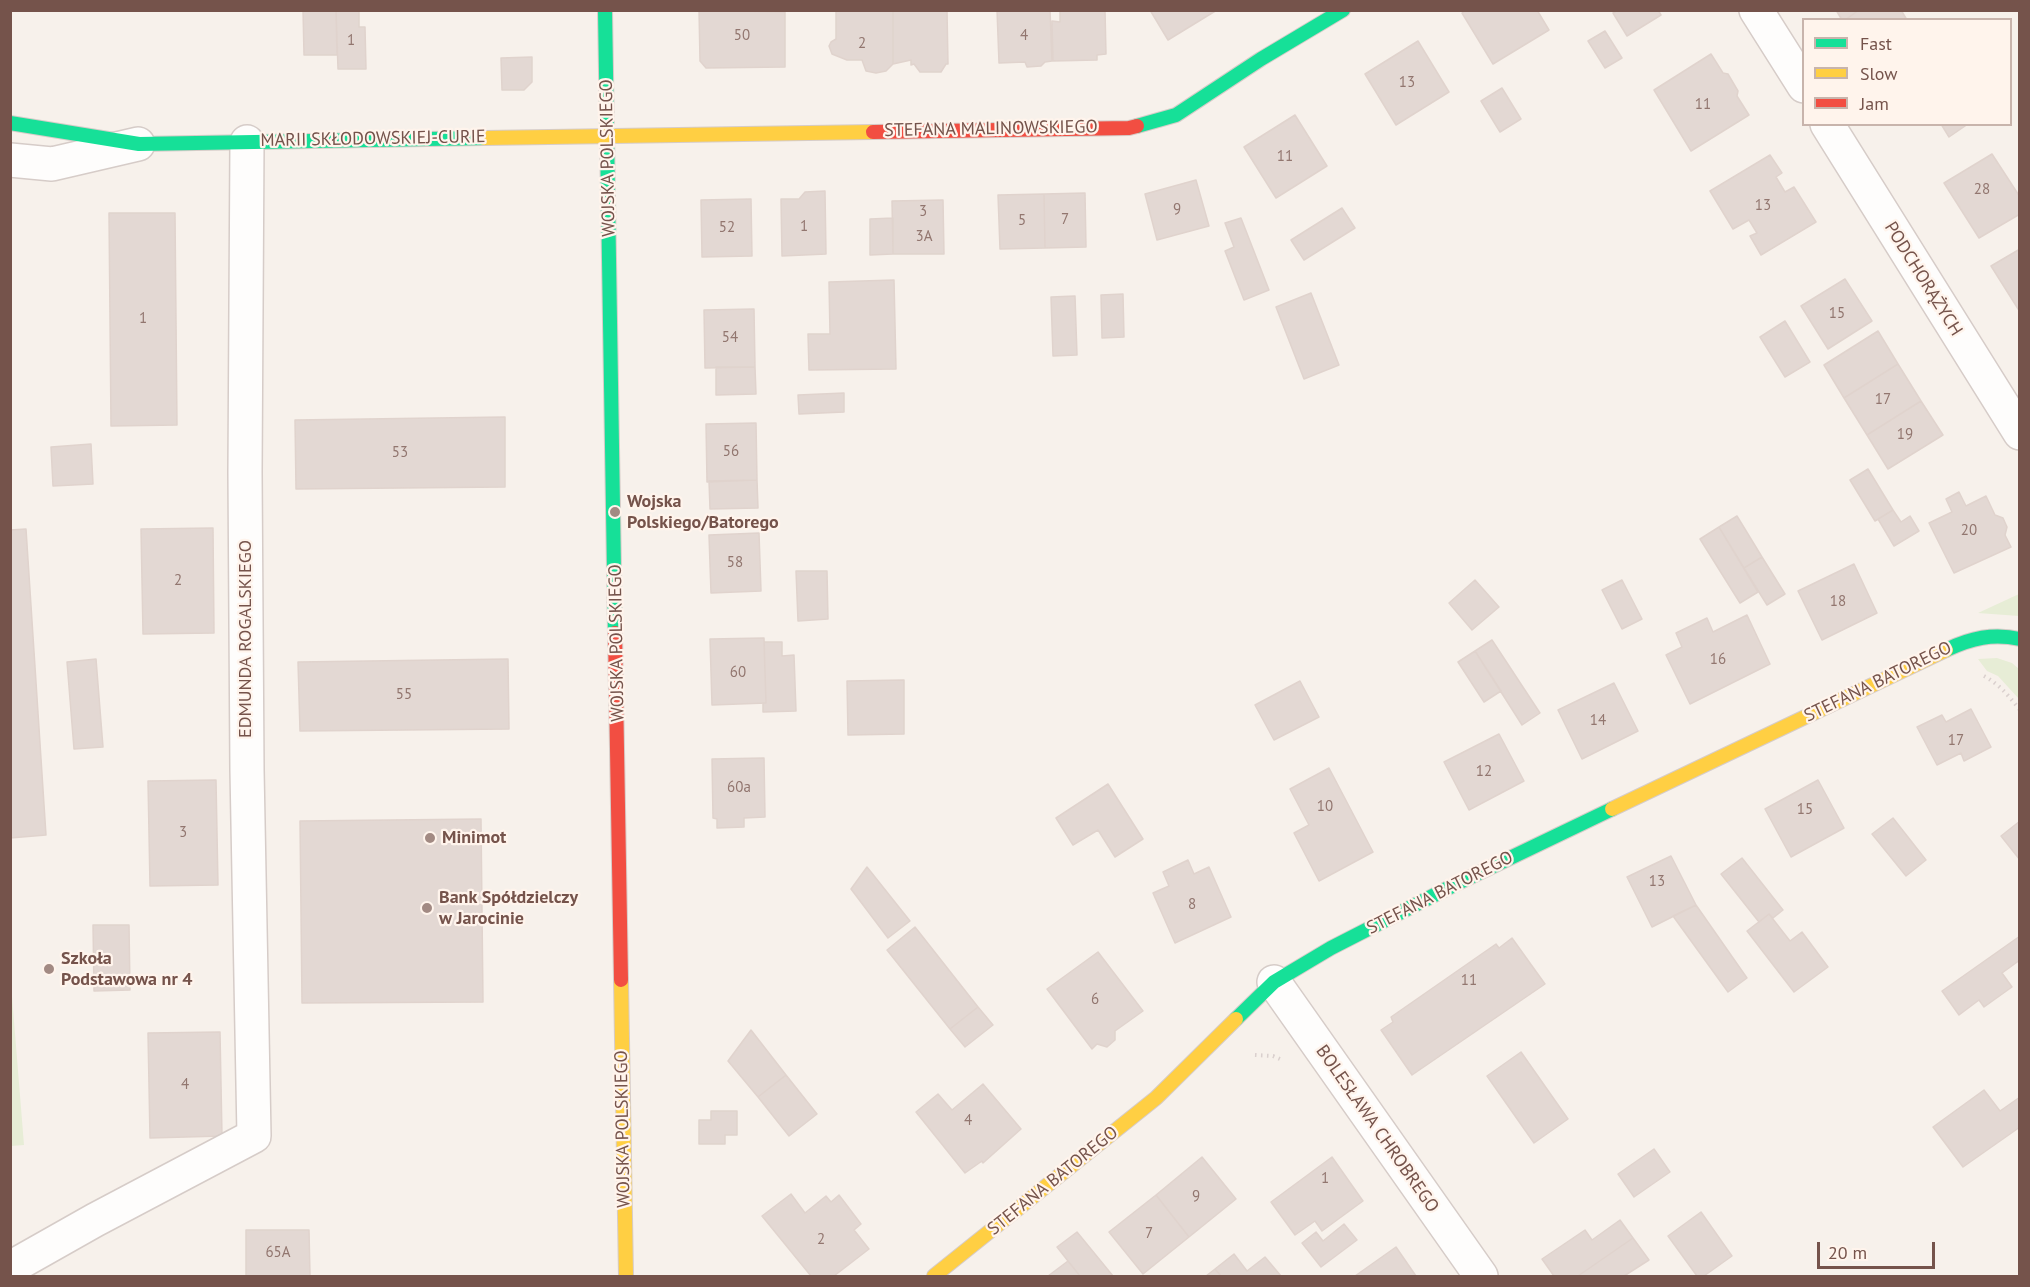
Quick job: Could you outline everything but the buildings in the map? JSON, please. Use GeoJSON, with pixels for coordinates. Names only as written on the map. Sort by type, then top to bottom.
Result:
{"type":"FeatureCollection","features":[{"type":"Feature","properties":{"kind":"street","name":"WOJSKA POLSKIEGO"},"geometry":{"type":"LineString","coordinates":[[605,10],[626,1276]]}},
{"type":"Feature","properties":{"kind":"street","name":"STEFANA MALINOWSKIEGO"},"geometry":{"type":"LineString","coordinates":[[607,135],[1129,128],[1176,115],[1261,59],[1343,10]]}},
{"type":"Feature","properties":{"kind":"street"},"geometry":{"type":"LineString","coordinates":[[1756,10],[1802,84]]}},
{"type":"Feature","properties":{"kind":"street","name":"MARII SKŁODOWSKIEJ-CURIE"},"geometry":{"type":"LineString","coordinates":[[10,123],[139,144],[607,135]]}},
{"type":"Feature","properties":{"kind":"street","name":"PODCHORĄŻYCH"},"geometry":{"type":"LineString","coordinates":[[1828,126],[2019,433]]}},
{"type":"Feature","properties":{"kind":"street","name":"EDMUNDA ROGALSKIEGO"},"geometry":{"type":"LineString","coordinates":[[10,1268],[254,1136],[247,758],[245,472],[248,142]]}},
{"type":"Feature","properties":{"kind":"street","name":"MARII SKŁODOWSKIEJ-CURIE"},"geometry":{"type":"LineString","coordinates":[[10,160],[52,164],[139,144]]}},
{"type":"Feature","properties":{"kind":"street","name":"STEFANA BATOREGO"},"geometry":{"type":"LineString","coordinates":[[934,1276],[1155,1098],[1274,982],[1331,948],[1458,883],[1958,644],[1998,633],[2019,639]]}},
{"type":"Feature","properties":{"kind":"street","name":"BOLESŁAWA CHROBREGO"},"geometry":{"type":"LineString","coordinates":[[1274,982],[1481,1276]]}},
{"type":"Feature","properties":{"kind":"path"},"geometry":{"type":"LineString","coordinates":[[1976,674],[1994,681],[2007,693],[2019,710]]}},
{"type":"Feature","properties":{"kind":"path"},"geometry":{"type":"LineString","coordinates":[[1247,1055],[1273,1056],[1288,1060],[1315,1041]]}},
{"type":"Feature","properties":{"kind":"green space"},"geometry":{"type":"Polygon","coordinates":[[[2019,594],[2019,616],[1978,613],[2019,594]]]}},
{"type":"Feature","properties":{"kind":"green space"},"geometry":{"type":"Polygon","coordinates":[[[1997,658],[2012,663],[2019,669],[2019,699],[1998,676],[1987,671],[1978,659],[1997,658]]]}},
{"type":"Feature","properties":{"kind":"green space"},"geometry":{"type":"Polygon","coordinates":[[[11,984],[24,1145],[10,1146],[11,984]]]}},
{"type":"Feature","properties":{"kind":"traffic: fast"},"geometry":{"type":"LineString","coordinates":[[605,10],[615,633]]}},
{"type":"Feature","properties":{"kind":"traffic: fast"},"geometry":{"type":"LineString","coordinates":[[1137,126],[1176,115],[1261,59],[1343,10]]}},
{"type":"Feature","properties":{"kind":"traffic: fast"},"geometry":{"type":"LineString","coordinates":[[10,123],[139,144],[484,138]]}},
{"type":"Feature","properties":{"kind":"traffic: fast"},"geometry":{"type":"LineString","coordinates":[[1946,650],[1964,642],[1982,638],[2001,636],[2020,639]]}},
{"type":"Feature","properties":{"kind":"traffic: fast"},"geometry":{"type":"LineString","coordinates":[[1236,1019],[1274,982],[1331,948],[1458,883],[1612,809]]}},
{"type":"Feature","properties":{"kind":"traffic: slow"},"geometry":{"type":"LineString","coordinates":[[484,138],[873,132]]}},
{"type":"Feature","properties":{"kind":"traffic: slow"},"geometry":{"type":"LineString","coordinates":[[1612,809],[1946,650]]}},
{"type":"Feature","properties":{"kind":"traffic: slow"},"geometry":{"type":"LineString","coordinates":[[621,980],[626,1276]]}},
{"type":"Feature","properties":{"kind":"traffic: slow"},"geometry":{"type":"LineString","coordinates":[[934,1276],[1156,1098],[1236,1019]]}},
{"type":"Feature","properties":{"kind":"traffic: jam"},"geometry":{"type":"LineString","coordinates":[[873,132],[1129,128],[1137,126]]}},
{"type":"Feature","properties":{"kind":"traffic: jam"},"geometry":{"type":"LineString","coordinates":[[615,633],[621,980]]}},
{"type":"Feature","properties":{"kind":"place","name":"Wojska Polskiego/Batorego"},"geometry":{"type":"Point","coordinates":[615,512]}},
{"type":"Feature","properties":{"kind":"place","name":"Minimot"},"geometry":{"type":"Point","coordinates":[430,838]}},
{"type":"Feature","properties":{"kind":"place","name":"Bank Spółdzielczy w Jarocinie"},"geometry":{"type":"Point","coordinates":[427,908]}},
{"type":"Feature","properties":{"kind":"place","name":"Szkoła Podstawowa nr 4"},"geometry":{"type":"Point","coordinates":[49,969]}}]}
